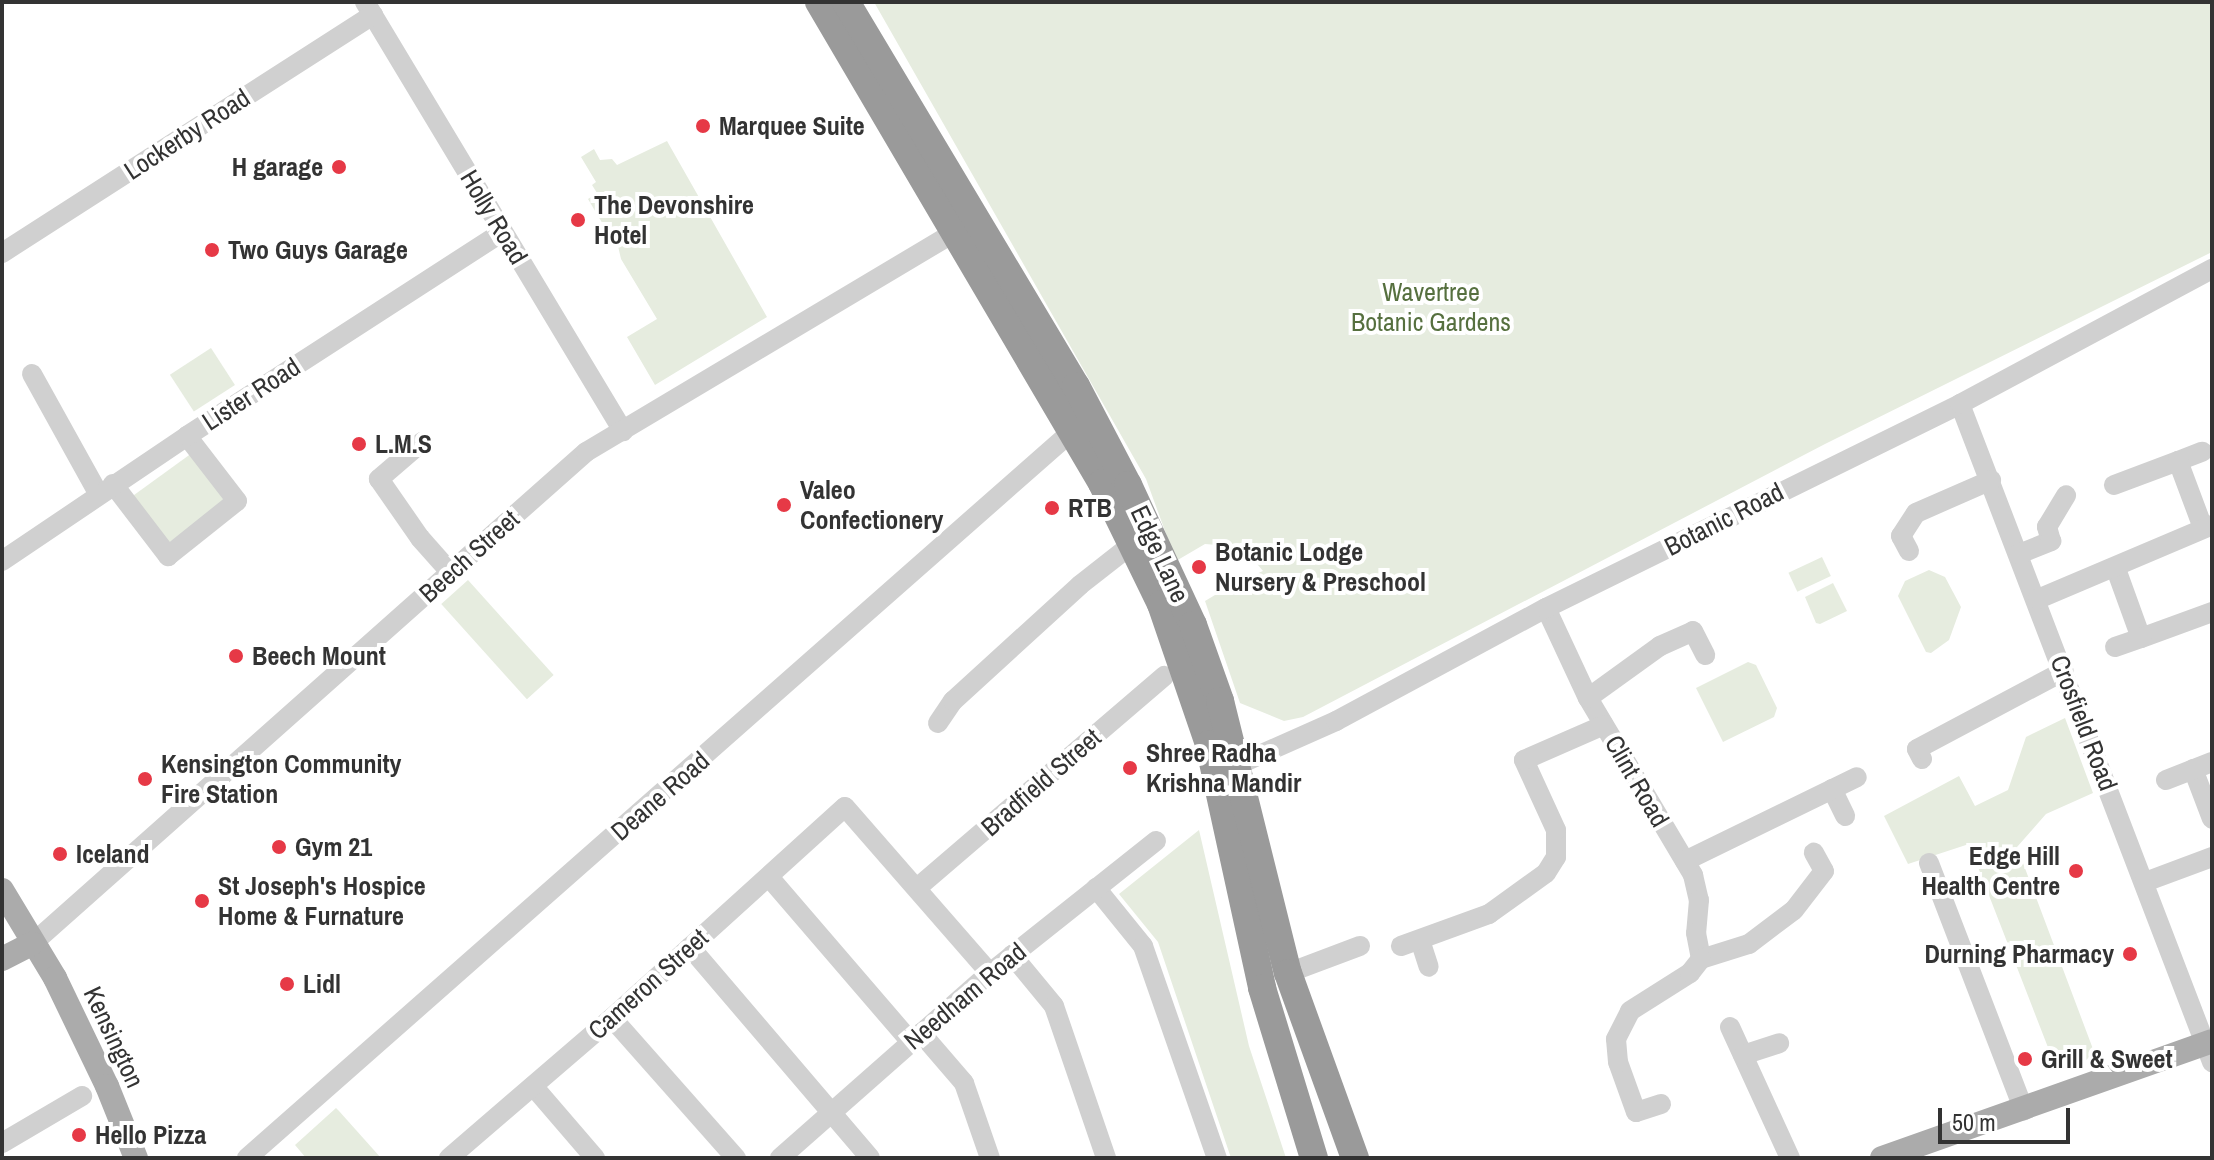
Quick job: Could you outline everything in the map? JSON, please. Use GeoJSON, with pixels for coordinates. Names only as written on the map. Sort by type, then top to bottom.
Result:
{"type":"FeatureCollection","features":[{"type":"Feature","properties":{"kind":"highway","name":"Edge Lane"},"geometry":{"type":"LineString","coordinates":[[819,2],[1039,372],[1071,432],[1141,538],[1209,744],[1262,988],[1314,1158]]}},
{"type":"Feature","properties":{"kind":"highway","name":"Edge Lane"},"geometry":{"type":"LineString","coordinates":[[846,2],[1076,386],[1141,538],[1207,659],[1288,973],[1355,1158]]}},
{"type":"Feature","properties":{"kind":"main road","name":"Kensington"},"geometry":{"type":"LineString","coordinates":[[2,890],[55,978],[107,1086],[136,1158]]}},
{"type":"Feature","properties":{"kind":"main road"},"geometry":{"type":"LineString","coordinates":[[2,959],[32,944]]}},
{"type":"Feature","properties":{"kind":"main road"},"geometry":{"type":"LineString","coordinates":[[1882,1158],[2210,1049]]}},
{"type":"Feature","properties":{"kind":"main road"},"geometry":{"type":"LineString","coordinates":[[1332,1096],[1334,1140],[1340,1158]]}},
{"type":"Feature","properties":{"kind":"street","name":"Holly Road"},"geometry":{"type":"LineString","coordinates":[[369,8],[623,431]]}},
{"type":"Feature","properties":{"kind":"street","name":"Lockerby Road"},"geometry":{"type":"LineString","coordinates":[[2,253],[369,8]]}},
{"type":"Feature","properties":{"kind":"street","name":"Lister Road"},"geometry":{"type":"LineString","coordinates":[[2,561],[187,436],[502,232]]}},
{"type":"Feature","properties":{"kind":"street","name":"Beech Street"},"geometry":{"type":"LineString","coordinates":[[32,944],[67,917],[586,452],[954,233]]}},
{"type":"Feature","properties":{"kind":"street","name":"Botanic Road"},"geometry":{"type":"LineString","coordinates":[[1235,766],[1336,721],[1546,608],[1960,404],[2212,269]]}},
{"type":"Feature","properties":{"kind":"street"},"geometry":{"type":"LineString","coordinates":[[32,374],[106,490],[168,556],[237,501],[187,436]]}},
{"type":"Feature","properties":{"kind":"street","name":"Crosfield Road"},"geometry":{"type":"LineString","coordinates":[[1960,404],[2210,1049]]}},
{"type":"Feature","properties":{"kind":"street","name":"Deane Road"},"geometry":{"type":"LineString","coordinates":[[247,1158],[1071,432]]}},
{"type":"Feature","properties":{"kind":"street"},"geometry":{"type":"LineString","coordinates":[[422,442],[379,479],[420,538],[451,573]]}},
{"type":"Feature","properties":{"kind":"street"},"geometry":{"type":"LineString","coordinates":[[2114,485],[2202,452]]}},
{"type":"Feature","properties":{"kind":"street"},"geometry":{"type":"LineString","coordinates":[[2038,599],[2116,569],[2207,526],[2178,461]]}},
{"type":"Feature","properties":{"kind":"street"},"geometry":{"type":"LineString","coordinates":[[1909,551],[1901,536],[1916,513],[1991,480]]}},
{"type":"Feature","properties":{"kind":"street"},"geometry":{"type":"LineString","coordinates":[[2019,554],[2051,541],[2047,527],[2066,495]]}},
{"type":"Feature","properties":{"kind":"street"},"geometry":{"type":"LineString","coordinates":[[938,723],[953,701],[1141,538]]}},
{"type":"Feature","properties":{"kind":"street"},"geometry":{"type":"LineString","coordinates":[[2116,569],[2141,638]]}},
{"type":"Feature","properties":{"kind":"street","name":"Clint Road"},"geometry":{"type":"LineString","coordinates":[[1546,608],[1588,698],[1685,861],[1697,887],[1696,933],[1701,959]]}},
{"type":"Feature","properties":{"kind":"street"},"geometry":{"type":"LineString","coordinates":[[2115,647],[2212,612]]}},
{"type":"Feature","properties":{"kind":"street"},"geometry":{"type":"LineString","coordinates":[[1588,698],[1660,646],[1693,631],[1705,655]]}},
{"type":"Feature","properties":{"kind":"street"},"geometry":{"type":"LineString","coordinates":[[1922,759],[1917,749],[2064,671]]}},
{"type":"Feature","properties":{"kind":"street","name":"Bradfield Street"},"geometry":{"type":"LineString","coordinates":[[917,888],[1164,676]]}},
{"type":"Feature","properties":{"kind":"street"},"geometry":{"type":"LineString","coordinates":[[1429,967],[1410,943],[1489,914],[1546,873],[1556,857],[1556,830],[1524,760],[1604,725]]}},
{"type":"Feature","properties":{"kind":"street"},"geometry":{"type":"LineString","coordinates":[[2166,780],[2202,766],[2212,819]]}},
{"type":"Feature","properties":{"kind":"street"},"geometry":{"type":"LineString","coordinates":[[1685,861],[1857,777]]}},
{"type":"Feature","properties":{"kind":"street"},"geometry":{"type":"LineString","coordinates":[[1832,789],[1845,816]]}},
{"type":"Feature","properties":{"kind":"street","name":"Cameron Street"},"geometry":{"type":"LineString","coordinates":[[452,1157],[612,1018],[845,807],[917,888]]}},
{"type":"Feature","properties":{"kind":"street","name":"Needham Road"},"geometry":{"type":"LineString","coordinates":[[780,1158],[990,973],[1156,841]]}},
{"type":"Feature","properties":{"kind":"street"},"geometry":{"type":"LineString","coordinates":[[1661,1104],[1636,1112],[1618,1062],[1616,1039],[1630,1011],[1690,973],[1701,959],[1749,944],[1794,910],[1824,871],[1814,853]]}},
{"type":"Feature","properties":{"kind":"street"},"geometry":{"type":"LineString","coordinates":[[2145,882],[2212,857]]}},
{"type":"Feature","properties":{"kind":"street"},"geometry":{"type":"LineString","coordinates":[[1929,863],[2024,1110]]}},
{"type":"Feature","properties":{"kind":"street"},"geometry":{"type":"LineString","coordinates":[[769,877],[916,1038],[964,1083],[990,1158]]}},
{"type":"Feature","properties":{"kind":"street"},"geometry":{"type":"LineString","coordinates":[[917,888],[990,973]]}},
{"type":"Feature","properties":{"kind":"street"},"geometry":{"type":"LineString","coordinates":[[1096,888],[1144,948],[1217,1158]]}},
{"type":"Feature","properties":{"kind":"street"},"geometry":{"type":"LineString","coordinates":[[1288,973],[1360,946]]}},
{"type":"Feature","properties":{"kind":"street"},"geometry":{"type":"LineString","coordinates":[[690,947],[870,1158]]}},
{"type":"Feature","properties":{"kind":"street"},"geometry":{"type":"LineString","coordinates":[[1012,955],[1054,1006],[1106,1158]]}},
{"type":"Feature","properties":{"kind":"street"},"geometry":{"type":"LineString","coordinates":[[612,1018],[736,1158]]}},
{"type":"Feature","properties":{"kind":"street"},"geometry":{"type":"LineString","coordinates":[[1730,1027],[1790,1158]]}},
{"type":"Feature","properties":{"kind":"street"},"geometry":{"type":"LineString","coordinates":[[1743,1055],[1779,1043]]}},
{"type":"Feature","properties":{"kind":"street"},"geometry":{"type":"LineString","coordinates":[[533,1086],[595,1158]]}},
{"type":"Feature","properties":{"kind":"street"},"geometry":{"type":"LineString","coordinates":[[2,1143],[82,1096]]}},
{"type":"Feature","properties":{"kind":"green space","name":"Wavertree Botanic Gardens"},"geometry":{"type":"Polygon","coordinates":[[[874,2],[2212,2],[2212,252],[1825,444],[1303,717],[1284,721],[1240,703],[1205,601],[1263,571],[1243,547],[1205,544],[1176,561],[1146,479],[874,2]]]}},
{"type":"Feature","properties":{"kind":"green space"},"geometry":{"type":"Polygon","coordinates":[[[667,141],[767,317],[655,385],[627,337],[657,319],[621,259],[615,233],[604,226],[588,199],[597,193],[592,185],[596,182],[581,157],[594,149],[600,160],[612,159],[617,165],[667,141]]]}},
{"type":"Feature","properties":{"kind":"green space"},"geometry":{"type":"Polygon","coordinates":[[[211,348],[235,385],[194,412],[170,375],[211,348]]]}},
{"type":"Feature","properties":{"kind":"green space"},"geometry":{"type":"Polygon","coordinates":[[[192,453],[227,501],[166,545],[131,497],[192,453]]]}},
{"type":"Feature","properties":{"kind":"green space"},"geometry":{"type":"Polygon","coordinates":[[[1822,557],[1831,576],[1797,592],[1788,573],[1822,557]]]}},
{"type":"Feature","properties":{"kind":"green space"},"geometry":{"type":"Polygon","coordinates":[[[1929,570],[1945,577],[1961,607],[1949,640],[1931,653],[1926,652],[1898,596],[1905,581],[1929,570]]]}},
{"type":"Feature","properties":{"kind":"green space"},"geometry":{"type":"Polygon","coordinates":[[[468,580],[554,675],[527,699],[441,604],[468,580]]]}},
{"type":"Feature","properties":{"kind":"green space"},"geometry":{"type":"Polygon","coordinates":[[[1833,583],[1847,611],[1816,623],[1805,597],[1833,583]]]}},
{"type":"Feature","properties":{"kind":"green space"},"geometry":{"type":"Polygon","coordinates":[[[1748,662],[1756,665],[1777,708],[1774,717],[1723,742],[1696,688],[1748,662]]]}},
{"type":"Feature","properties":{"kind":"green space"},"geometry":{"type":"Polygon","coordinates":[[[2065,718],[2093,793],[2046,814],[2017,847],[2096,1057],[2056,1068],[1969,844],[1908,864],[1884,816],[1959,776],[1975,806],[2008,790],[2026,737],[2065,718]]]}},
{"type":"Feature","properties":{"kind":"green space"},"geometry":{"type":"Polygon","coordinates":[[[1199,830],[1249,1046],[1286,1158],[1231,1158],[1158,942],[1119,894],[1199,830]]]}},
{"type":"Feature","properties":{"kind":"green space"},"geometry":{"type":"Polygon","coordinates":[[[336,1108],[381,1158],[306,1158],[295,1145],[336,1108]]]}},
{"type":"Feature","properties":{"kind":"place","name":"Marquee Suite"},"geometry":{"type":"Point","coordinates":[703,126]}},
{"type":"Feature","properties":{"kind":"place","name":"H garage"},"geometry":{"type":"Point","coordinates":[339,167]}},
{"type":"Feature","properties":{"kind":"place","name":"The Devonshire Hotel"},"geometry":{"type":"Point","coordinates":[578,220]}},
{"type":"Feature","properties":{"kind":"place","name":"Two Guys Garage"},"geometry":{"type":"Point","coordinates":[212,250]}},
{"type":"Feature","properties":{"kind":"place","name":"L.M.S"},"geometry":{"type":"Point","coordinates":[359,444]}},
{"type":"Feature","properties":{"kind":"place","name":"Valeo Confectionery"},"geometry":{"type":"Point","coordinates":[784,505]}},
{"type":"Feature","properties":{"kind":"place","name":"RTB"},"geometry":{"type":"Point","coordinates":[1052,508]}},
{"type":"Feature","properties":{"kind":"place","name":"Botanic Lodge Nursery & Preschool"},"geometry":{"type":"Point","coordinates":[1199,567]}},
{"type":"Feature","properties":{"kind":"place","name":"Beech Mount"},"geometry":{"type":"Point","coordinates":[236,656]}},
{"type":"Feature","properties":{"kind":"place","name":"Shree Radha Krishna Mandir"},"geometry":{"type":"Point","coordinates":[1130,768]}},
{"type":"Feature","properties":{"kind":"place","name":"Kensington Community Fire Station"},"geometry":{"type":"Point","coordinates":[145,779]}},
{"type":"Feature","properties":{"kind":"place","name":"Gym 21"},"geometry":{"type":"Point","coordinates":[279,847]}},
{"type":"Feature","properties":{"kind":"place","name":"Iceland"},"geometry":{"type":"Point","coordinates":[60,854]}},
{"type":"Feature","properties":{"kind":"place","name":"Edge Hill Health Centre"},"geometry":{"type":"Point","coordinates":[2076,871]}},
{"type":"Feature","properties":{"kind":"place","name":"St Joseph's Hospice Home & Furnature"},"geometry":{"type":"Point","coordinates":[202,901]}},
{"type":"Feature","properties":{"kind":"place","name":"Durning Pharmacy"},"geometry":{"type":"Point","coordinates":[2130,954]}},
{"type":"Feature","properties":{"kind":"place","name":"Lidl"},"geometry":{"type":"Point","coordinates":[287,984]}},
{"type":"Feature","properties":{"kind":"place","name":"Grill & Sweet"},"geometry":{"type":"Point","coordinates":[2025,1059]}},
{"type":"Feature","properties":{"kind":"place","name":"Hello Pizza"},"geometry":{"type":"Point","coordinates":[79,1135]}}]}
